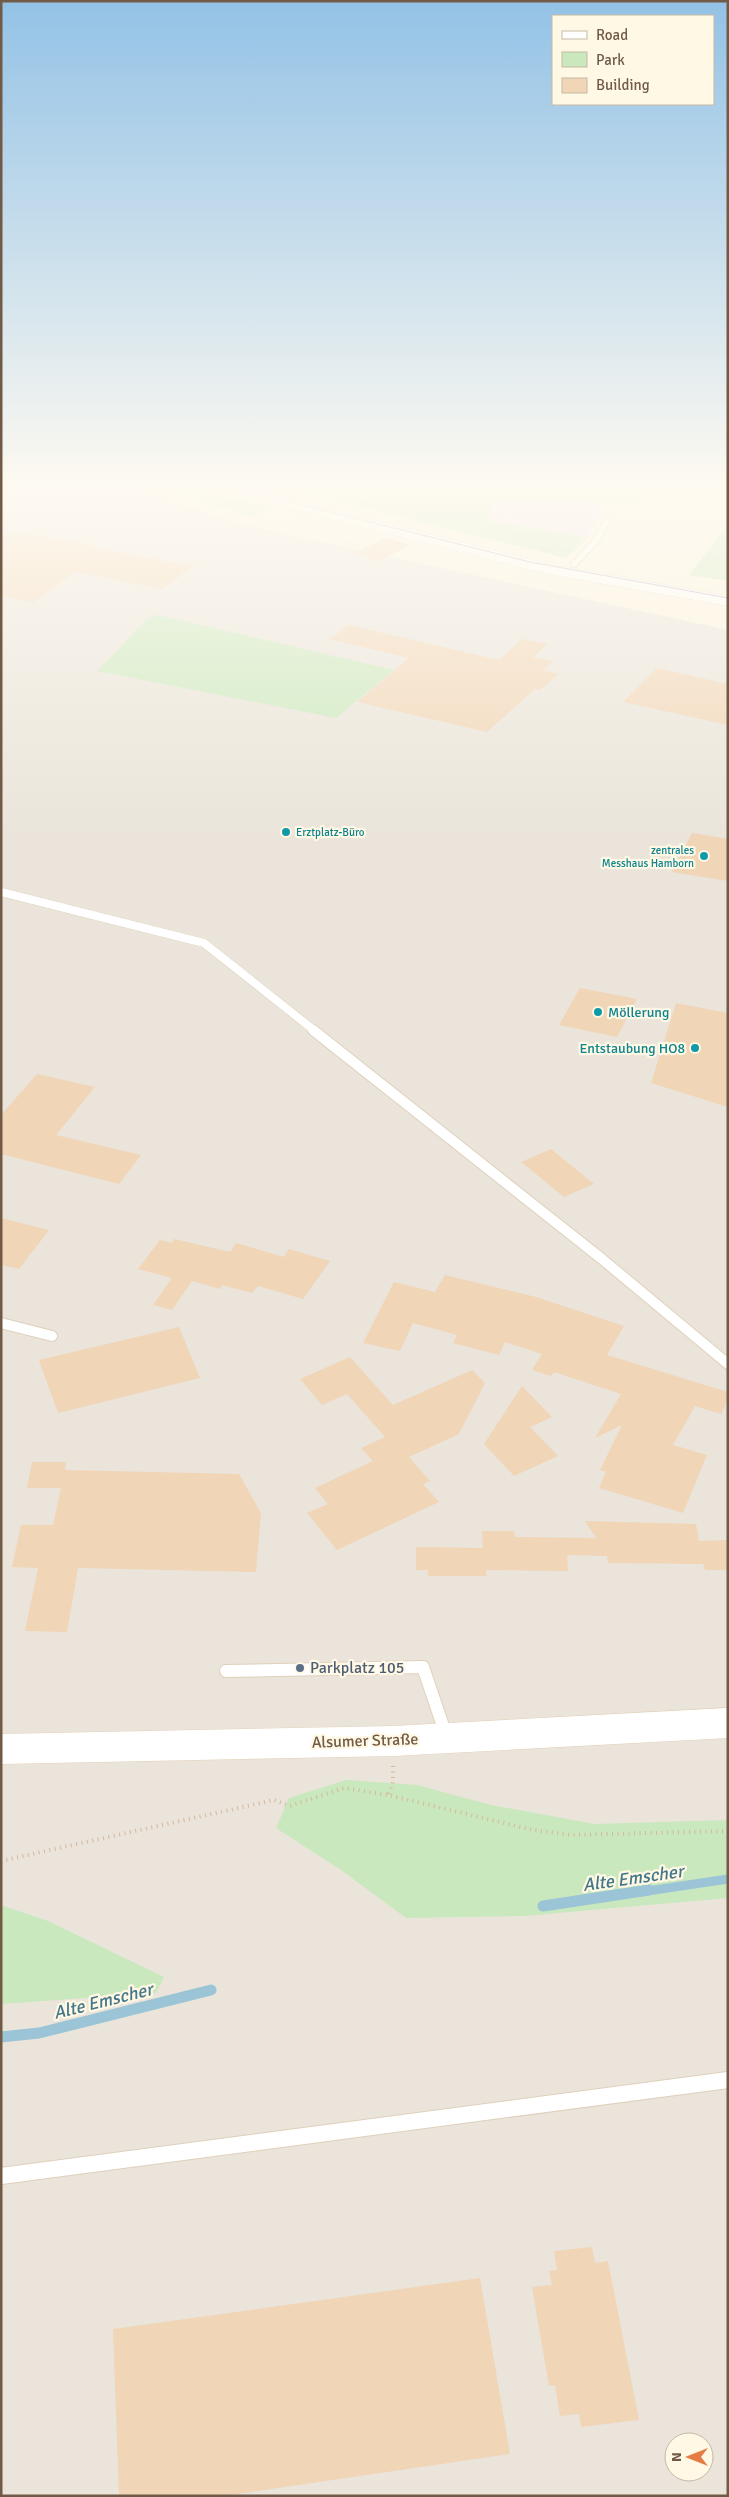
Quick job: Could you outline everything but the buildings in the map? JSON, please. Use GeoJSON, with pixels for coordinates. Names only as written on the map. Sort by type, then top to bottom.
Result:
{"type":"FeatureCollection","features":[{"type":"Feature","properties":{"kind":"main road","name":"Alsumer Straße"},"geometry":{"type":"LineString","coordinates":[[1,1749],[394,1741],[728,1724]]}},
{"type":"Feature","properties":{"kind":"lane"},"geometry":{"type":"LineString","coordinates":[[1,892],[204,943],[602,1259],[728,1364]]}},
{"type":"Feature","properties":{"kind":"lane"},"geometry":{"type":"LineString","coordinates":[[1,1323],[52,1336]]}},
{"type":"Feature","properties":{"kind":"lane"},"geometry":{"type":"LineString","coordinates":[[226,1671],[423,1667],[447,1738]]}},
{"type":"Feature","properties":{"kind":"lane"},"geometry":{"type":"LineString","coordinates":[[1,2176],[728,2080]]}},
{"type":"Feature","properties":{"kind":"path"},"geometry":{"type":"LineString","coordinates":[[388,1796],[393,1782],[394,1741]]}},
{"type":"Feature","properties":{"kind":"path"},"geometry":{"type":"LineString","coordinates":[[1,1860],[274,1800],[290,1806],[344,1788],[388,1796],[532,1830],[571,1835],[728,1831]]}},
{"type":"Feature","properties":{"kind":"shaded area"},"geometry":{"type":"Polygon","coordinates":[[[1,606],[615,606],[728,630],[728,2496],[1,2496],[1,606]]]}},
{"type":"Feature","properties":{"kind":"green space"},"geometry":{"type":"Polygon","coordinates":[[[158,615],[394,670],[336,718],[97,671],[148,618],[158,615]]]}},
{"type":"Feature","properties":{"kind":"green space"},"geometry":{"type":"Polygon","coordinates":[[[346,1780],[417,1785],[491,1805],[595,1824],[728,1820],[728,1898],[524,1916],[406,1918],[341,1870],[276,1828],[289,1798],[346,1780]]]}},
{"type":"Feature","properties":{"kind":"green space"},"geometry":{"type":"Polygon","coordinates":[[[1,1905],[48,1921],[164,1977],[156,1993],[1,2004],[1,1905]]]}},
{"type":"Feature","properties":{"kind":"waterway","name":"Alte Emscher"},"geometry":{"type":"LineString","coordinates":[[641,1892],[728,1879]]}},
{"type":"Feature","properties":{"kind":"waterway","name":"Alte Emscher"},"geometry":{"type":"LineString","coordinates":[[543,1906],[649,1890]]}},
{"type":"Feature","properties":{"kind":"waterway","name":"Alte Emscher"},"geometry":{"type":"LineString","coordinates":[[1,2037],[39,2033],[211,1990]]}},
{"type":"Feature","properties":{"kind":"place","name":"Erztplatz-Büro"},"geometry":{"type":"Point","coordinates":[286,832]}},
{"type":"Feature","properties":{"kind":"place","name":"zentrales Messhaus Hamborn"},"geometry":{"type":"Point","coordinates":[704,856]}},
{"type":"Feature","properties":{"kind":"place","name":"Möllerung"},"geometry":{"type":"Point","coordinates":[598,1012]}},
{"type":"Feature","properties":{"kind":"place","name":"Entstaubung HO8"},"geometry":{"type":"Point","coordinates":[695,1048]}},
{"type":"Feature","properties":{"kind":"place","name":"Parkplatz 105"},"geometry":{"type":"Point","coordinates":[300,1668]}}]}
